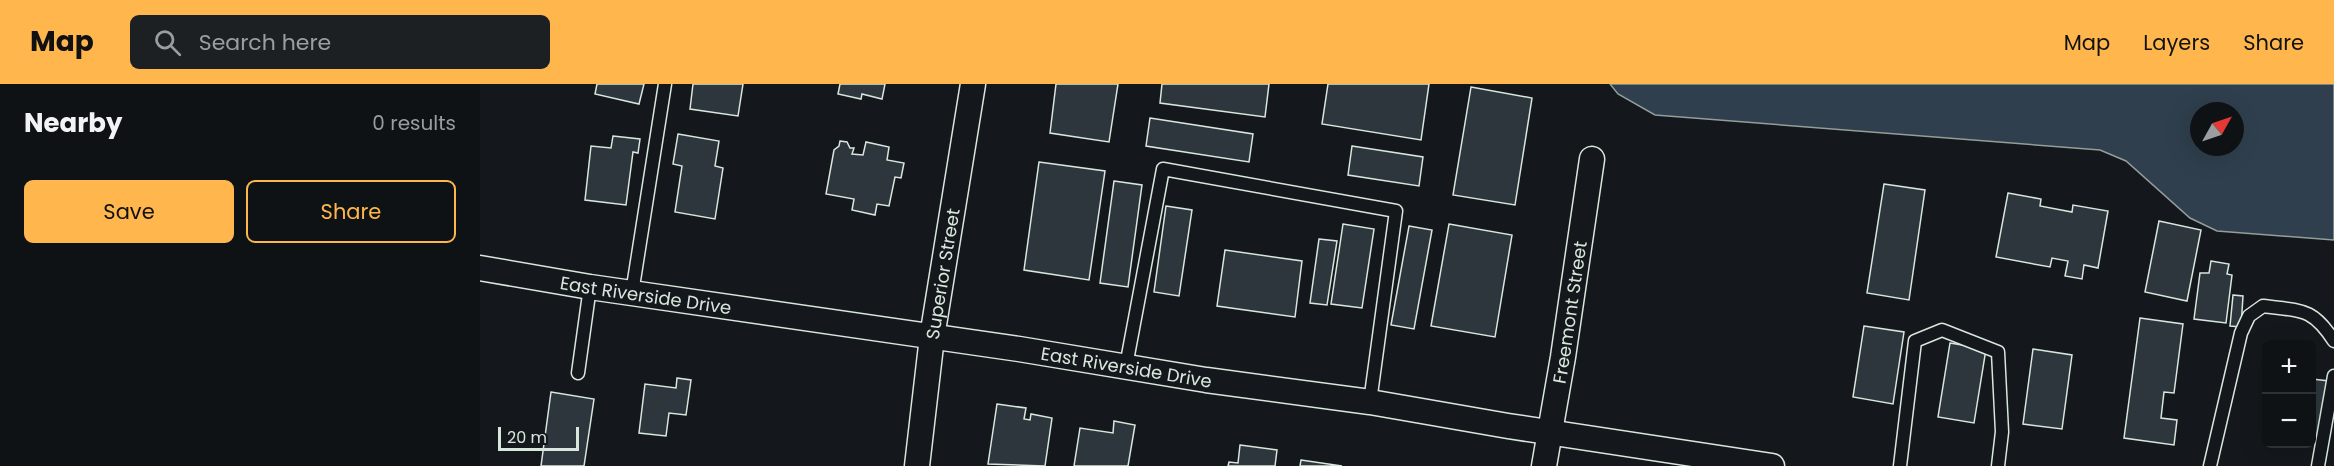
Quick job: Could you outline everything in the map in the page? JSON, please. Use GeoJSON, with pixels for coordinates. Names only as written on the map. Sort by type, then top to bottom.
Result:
{"type":"FeatureCollection","features":[{"type":"Feature","properties":{"kind":"street","name":"Superior Street"},"geometry":{"type":"LineString","coordinates":[[917,466],[932,337],[973,84]]}},
{"type":"Feature","properties":{"kind":"street","name":"Freemont Street"},"geometry":{"type":"LineString","coordinates":[[1544,466],[1592,159]]}},
{"type":"Feature","properties":{"kind":"street","name":"East Riverside Drive"},"geometry":{"type":"LineString","coordinates":[[480,268],[590,287],[1126,366],[1206,380],[1371,402],[1772,466]]}},
{"type":"Feature","properties":{"kind":"lane"},"geometry":{"type":"LineString","coordinates":[[632,293],[665,84]]}},
{"type":"Feature","properties":{"kind":"lane"},"geometry":{"type":"LineString","coordinates":[[1126,366],[1163,169],[1396,211],[1371,402]]}},
{"type":"Feature","properties":{"kind":"lane"},"geometry":{"type":"LineString","coordinates":[[578,373],[590,287]]}},
{"type":"Feature","properties":{"kind":"lane"},"geometry":{"type":"LineString","coordinates":[[2210,466],[2241,333],[2249,316],[2263,306],[2306,312],[2317,318],[2334,341]]}},
{"type":"Feature","properties":{"kind":"lane"},"geometry":{"type":"LineString","coordinates":[[1900,466],[1915,340],[1942,330],[1998,352],[2002,432],[1998,466]]}},
{"type":"Feature","properties":{"kind":"lane"},"geometry":{"type":"LineString","coordinates":[[2318,466],[2334,376]]}},
{"type":"Feature","properties":{"kind":"water"},"geometry":{"type":"Polygon","coordinates":[[[1610,84],[2334,84],[2334,240],[2217,231],[2190,218],[2126,161],[2100,150],[1655,115],[1618,94],[1610,84]]]}},
{"type":"Feature","properties":{"kind":"building"},"geometry":{"type":"Polygon","coordinates":[[[597,84],[644,84],[639,104],[595,94],[597,84]]]}},
{"type":"Feature","properties":{"kind":"building"},"geometry":{"type":"Polygon","coordinates":[[[693,84],[743,84],[738,116],[690,109],[693,84]]]}},
{"type":"Feature","properties":{"kind":"building"},"geometry":{"type":"Polygon","coordinates":[[[840,84],[885,84],[882,99],[862,94],[861,99],[838,94],[840,84]]]}},
{"type":"Feature","properties":{"kind":"building"},"geometry":{"type":"Polygon","coordinates":[[[1056,84],[1118,84],[1109,142],[1050,133],[1056,84]]]}},
{"type":"Feature","properties":{"kind":"building"},"geometry":{"type":"Polygon","coordinates":[[[1162,84],[1269,84],[1265,117],[1160,103],[1162,84]]]}},
{"type":"Feature","properties":{"kind":"building"},"geometry":{"type":"Polygon","coordinates":[[[1328,84],[1429,84],[1421,140],[1322,124],[1328,84]]]}},
{"type":"Feature","properties":{"kind":"building"},"geometry":{"type":"Polygon","coordinates":[[[1471,87],[1532,98],[1515,205],[1453,195],[1471,87]]]}},
{"type":"Feature","properties":{"kind":"building"},"geometry":{"type":"Polygon","coordinates":[[[1150,118],[1253,134],[1249,162],[1146,146],[1150,118]]]}},
{"type":"Feature","properties":{"kind":"building"},"geometry":{"type":"Polygon","coordinates":[[[678,134],[719,141],[715,166],[723,168],[715,219],[675,212],[682,166],[673,164],[678,134]]]}},
{"type":"Feature","properties":{"kind":"building"},"geometry":{"type":"Polygon","coordinates":[[[613,136],[640,139],[638,153],[633,152],[626,205],[585,200],[591,146],[611,148],[613,136]]]}},
{"type":"Feature","properties":{"kind":"building"},"geometry":{"type":"Polygon","coordinates":[[[840,141],[847,142],[850,148],[854,148],[852,154],[863,155],[866,142],[889,147],[887,160],[904,163],[901,178],[895,177],[889,206],[877,204],[875,215],[852,210],[854,199],[826,194],[834,150],[839,146],[840,141]]]}},
{"type":"Feature","properties":{"kind":"building"},"geometry":{"type":"Polygon","coordinates":[[[1352,146],[1423,157],[1419,186],[1348,175],[1352,146]]]}},
{"type":"Feature","properties":{"kind":"building"},"geometry":{"type":"Polygon","coordinates":[[[1039,162],[1105,171],[1089,280],[1024,270],[1039,162]]]}},
{"type":"Feature","properties":{"kind":"building"},"geometry":{"type":"Polygon","coordinates":[[[1114,181],[1142,185],[1128,287],[1100,283],[1114,181]]]}},
{"type":"Feature","properties":{"kind":"building"},"geometry":{"type":"Polygon","coordinates":[[[1884,184],[1925,190],[1909,300],[1867,293],[1884,184]]]}},
{"type":"Feature","properties":{"kind":"building"},"geometry":{"type":"Polygon","coordinates":[[[2008,193],[2041,199],[2040,206],[2072,212],[2073,205],[2108,211],[2098,268],[2084,265],[2082,279],[2065,276],[2068,261],[2052,258],[2050,267],[1996,257],[2008,193]]]}},
{"type":"Feature","properties":{"kind":"building"},"geometry":{"type":"Polygon","coordinates":[[[1166,206],[1192,210],[1179,296],[1154,292],[1166,206]]]}},
{"type":"Feature","properties":{"kind":"building"},"geometry":{"type":"Polygon","coordinates":[[[2159,221],[2201,230],[2187,301],[2145,292],[2159,221]]]}},
{"type":"Feature","properties":{"kind":"building"},"geometry":{"type":"Polygon","coordinates":[[[1343,224],[1374,229],[1362,308],[1331,304],[1343,224]]]}},
{"type":"Feature","properties":{"kind":"building"},"geometry":{"type":"Polygon","coordinates":[[[1449,224],[1512,235],[1495,337],[1431,326],[1449,224]]]}},
{"type":"Feature","properties":{"kind":"building"},"geometry":{"type":"Polygon","coordinates":[[[1409,226],[1432,230],[1414,329],[1391,325],[1409,226]]]}},
{"type":"Feature","properties":{"kind":"building"},"geometry":{"type":"Polygon","coordinates":[[[1319,239],[1337,241],[1327,305],[1310,303],[1319,239]]]}},
{"type":"Feature","properties":{"kind":"building"},"geometry":{"type":"Polygon","coordinates":[[[1225,250],[1302,261],[1295,317],[1217,306],[1225,250]]]}},
{"type":"Feature","properties":{"kind":"building"},"geometry":{"type":"Polygon","coordinates":[[[2211,261],[2229,264],[2227,274],[2232,275],[2226,323],[2194,319],[2200,273],[2209,273],[2211,261]]]}},
{"type":"Feature","properties":{"kind":"building"},"geometry":{"type":"Polygon","coordinates":[[[2233,295],[2243,296],[2241,327],[2230,326],[2233,295]]]}},
{"type":"Feature","properties":{"kind":"building"},"geometry":{"type":"Polygon","coordinates":[[[2140,318],[2183,324],[2174,393],[2164,392],[2161,418],[2177,420],[2174,445],[2124,438],[2140,318]]]}},
{"type":"Feature","properties":{"kind":"building"},"geometry":{"type":"Polygon","coordinates":[[[1864,326],[1904,332],[1893,404],[1853,397],[1864,326]]]}},
{"type":"Feature","properties":{"kind":"building"},"geometry":{"type":"Polygon","coordinates":[[[1950,343],[1986,349],[1974,423],[1938,417],[1950,343]]]}},
{"type":"Feature","properties":{"kind":"building"},"geometry":{"type":"Polygon","coordinates":[[[2033,349],[2072,355],[2062,429],[2023,424],[2033,349]]]}},
{"type":"Feature","properties":{"kind":"building"},"geometry":{"type":"Polygon","coordinates":[[[677,378],[691,380],[686,415],[669,413],[666,436],[639,433],[645,384],[676,388],[677,378]]]}},
{"type":"Feature","properties":{"kind":"building"},"geometry":{"type":"Polygon","coordinates":[[[2316,379],[2329,381],[2321,436],[2316,435],[2316,379]]]}},
{"type":"Feature","properties":{"kind":"building"},"geometry":{"type":"Polygon","coordinates":[[[551,392],[594,399],[584,466],[541,466],[551,392]]]}},
{"type":"Feature","properties":{"kind":"building"},"geometry":{"type":"Polygon","coordinates":[[[997,404],[1026,408],[1024,419],[1030,420],[1031,414],[1052,418],[1045,466],[988,464],[997,404]]]}},
{"type":"Feature","properties":{"kind":"building"},"geometry":{"type":"Polygon","coordinates":[[[1114,421],[1135,425],[1128,466],[1074,466],[1080,428],[1113,433],[1114,421]]]}},
{"type":"Feature","properties":{"kind":"building"},"geometry":{"type":"Polygon","coordinates":[[[1240,445],[1277,450],[1275,466],[1228,466],[1229,462],[1238,463],[1240,445]]]}},
{"type":"Feature","properties":{"kind":"building"},"geometry":{"type":"Polygon","coordinates":[[[1301,460],[1342,466],[1300,466],[1301,460]]]}}]}
